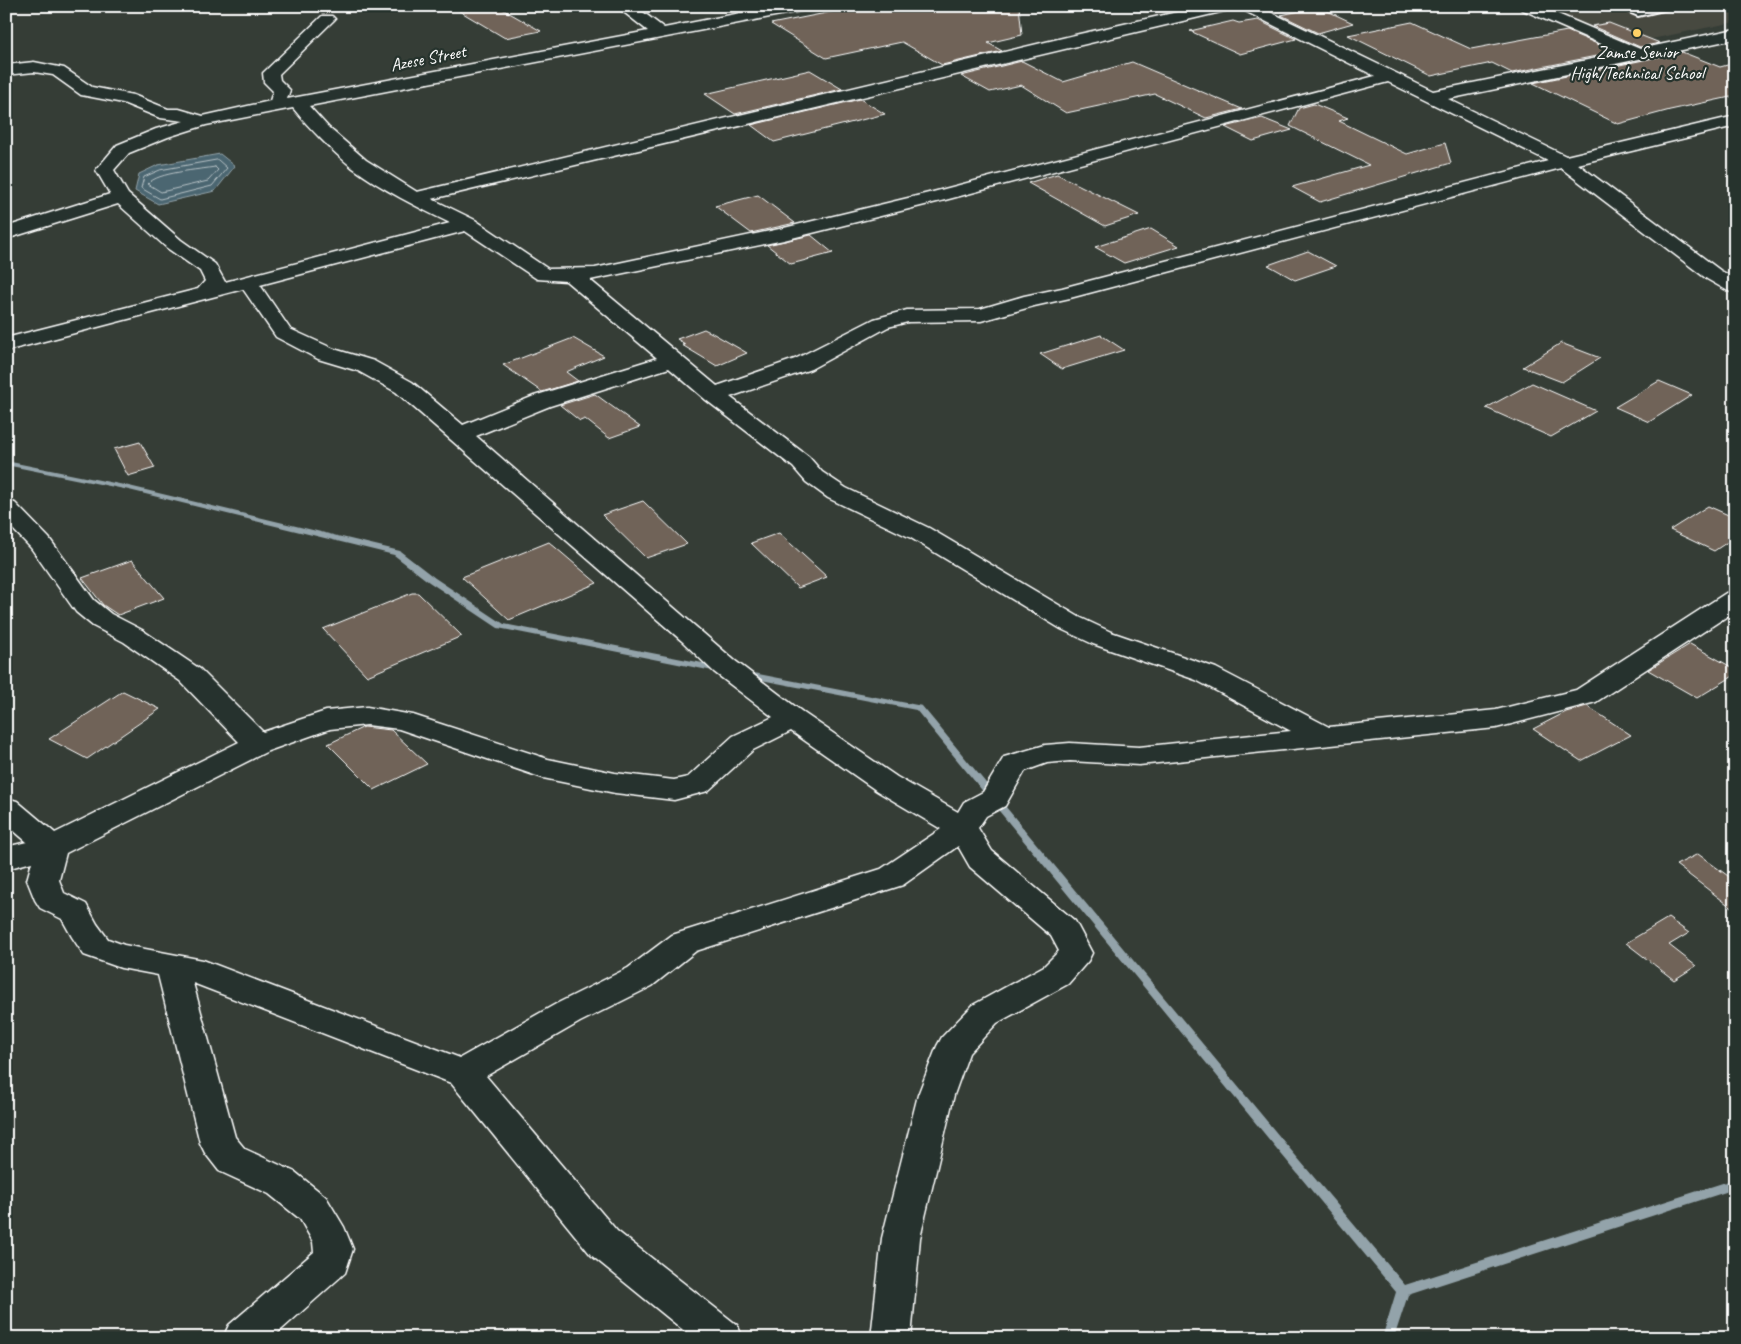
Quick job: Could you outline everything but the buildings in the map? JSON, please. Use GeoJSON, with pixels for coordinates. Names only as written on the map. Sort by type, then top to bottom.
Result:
{"type":"FeatureCollection","features":[{"type":"Feature","properties":{"kind":"street"},"geometry":{"type":"LineString","coordinates":[[624,6],[662,34]]}},
{"type":"Feature","properties":{"kind":"street","name":"Azese Street"},"geometry":{"type":"LineString","coordinates":[[121,197],[105,170],[123,149],[162,133],[202,121],[277,105],[662,34],[802,6]]}},
{"type":"Feature","properties":{"kind":"street"},"geometry":{"type":"LineString","coordinates":[[414,198],[1225,6]]}},
{"type":"Feature","properties":{"kind":"street"},"geometry":{"type":"LineString","coordinates":[[1246,6],[1564,162],[1714,275],[1735,287]]}},
{"type":"Feature","properties":{"kind":"street"},"geometry":{"type":"LineString","coordinates":[[1526,6],[1639,54]]}},
{"type":"Feature","properties":{"kind":"street"},"geometry":{"type":"LineString","coordinates":[[277,105],[282,90],[272,82],[271,73],[327,19]]}},
{"type":"Feature","properties":{"kind":"street"},"geometry":{"type":"LineString","coordinates":[[1431,97],[1735,34]]}},
{"type":"Feature","properties":{"kind":"street"},"geometry":{"type":"LineString","coordinates":[[6,70],[34,67],[58,72],[87,91],[127,99],[166,114],[179,114],[202,121]]}},
{"type":"Feature","properties":{"kind":"street"},"geometry":{"type":"LineString","coordinates":[[297,102],[323,132],[360,164],[414,198],[468,224],[544,275],[573,276],[595,274],[784,234],[938,196],[1390,76]]}},
{"type":"Feature","properties":{"kind":"street"},"geometry":{"type":"LineString","coordinates":[[714,395],[802,364],[881,324],[907,316],[981,315],[1030,300],[1064,294],[1564,162],[1735,121]]}},
{"type":"Feature","properties":{"kind":"street"},"geometry":{"type":"LineString","coordinates":[[6,233],[121,197],[174,244],[208,268],[215,282],[204,294]]}},
{"type":"Feature","properties":{"kind":"street"},"geometry":{"type":"LineString","coordinates":[[6,345],[468,224]]}},
{"type":"Feature","properties":{"kind":"street"},"geometry":{"type":"LineString","coordinates":[[573,276],[714,395],[801,462],[814,477],[838,493],[927,537],[1070,623],[1102,638],[1206,674],[1327,738]]}},
{"type":"Feature","properties":{"kind":"street"},"geometry":{"type":"LineString","coordinates":[[248,282],[283,333],[326,354],[366,366],[404,387],[691,635],[724,666],[795,720],[887,784],[963,828],[981,859],[1064,929],[1076,952],[1056,975],[985,1014],[954,1046],[936,1095],[900,1238],[891,1338]]}},
{"type":"Feature","properties":{"kind":"street"},"geometry":{"type":"LineString","coordinates":[[460,434],[542,401],[673,360]]}},
{"type":"Feature","properties":{"kind":"street"},"geometry":{"type":"LineString","coordinates":[[6,508],[40,543],[85,606],[102,620],[133,636],[190,675],[258,744]]}},
{"type":"Feature","properties":{"kind":"street"},"geometry":{"type":"LineString","coordinates":[[463,1073],[568,1013],[640,977],[684,943],[892,877],[963,828],[975,809],[994,799],[1014,764],[1045,754],[1070,752],[1139,756],[1496,719],[1586,696],[1735,599]]}},
{"type":"Feature","properties":{"kind":"street"},"geometry":{"type":"LineString","coordinates":[[6,858],[52,847],[258,744],[326,720],[367,716],[403,721],[543,768],[615,784],[674,790],[698,784],[743,742],[773,727],[795,720]]}},
{"type":"Feature","properties":{"kind":"street"},"geometry":{"type":"LineString","coordinates":[[6,808],[52,847]]}},
{"type":"Feature","properties":{"kind":"street"},"geometry":{"type":"LineString","coordinates":[[52,847],[43,880],[51,900],[75,912],[83,929],[96,947],[121,956],[191,968],[463,1073],[604,1243],[722,1338]]}},
{"type":"Feature","properties":{"kind":"street"},"geometry":{"type":"LineString","coordinates":[[172,965],[218,1143],[232,1160],[282,1183],[312,1208],[332,1238],[334,1250],[330,1262],[242,1338]]}},
{"type":"Feature","properties":{"kind":"lane"},"geometry":{"type":"LineString","coordinates":[[1619,6],[1638,14],[1676,6]]}},
{"type":"Feature","properties":{"kind":"shaded area","name":"Zamse Senior High/Technical School"},"geometry":{"type":"Polygon","coordinates":[[[1532,6],[1735,6],[1735,22],[1622,45],[1532,6]]]}},
{"type":"Feature","properties":{"kind":"water"},"geometry":{"type":"Polygon","coordinates":[[[220,154],[235,166],[215,191],[158,204],[135,191],[139,174],[158,165],[220,154]]]}},
{"type":"Feature","properties":{"kind":"waterway"},"geometry":{"type":"LineString","coordinates":[[6,463],[129,488],[397,553],[432,580],[501,626],[718,669]]}},
{"type":"Feature","properties":{"kind":"waterway"},"geometry":{"type":"LineString","coordinates":[[743,674],[919,708],[1403,1291]]}},
{"type":"Feature","properties":{"kind":"waterway"},"geometry":{"type":"LineString","coordinates":[[1403,1291],[1735,1184]]}},
{"type":"Feature","properties":{"kind":"waterway"},"geometry":{"type":"LineString","coordinates":[[1388,1338],[1403,1291]]}},
{"type":"Feature","properties":{"kind":"place","name":"Zamse Senior High/Technical School"},"geometry":{"type":"Point","coordinates":[1637,33]}}]}
